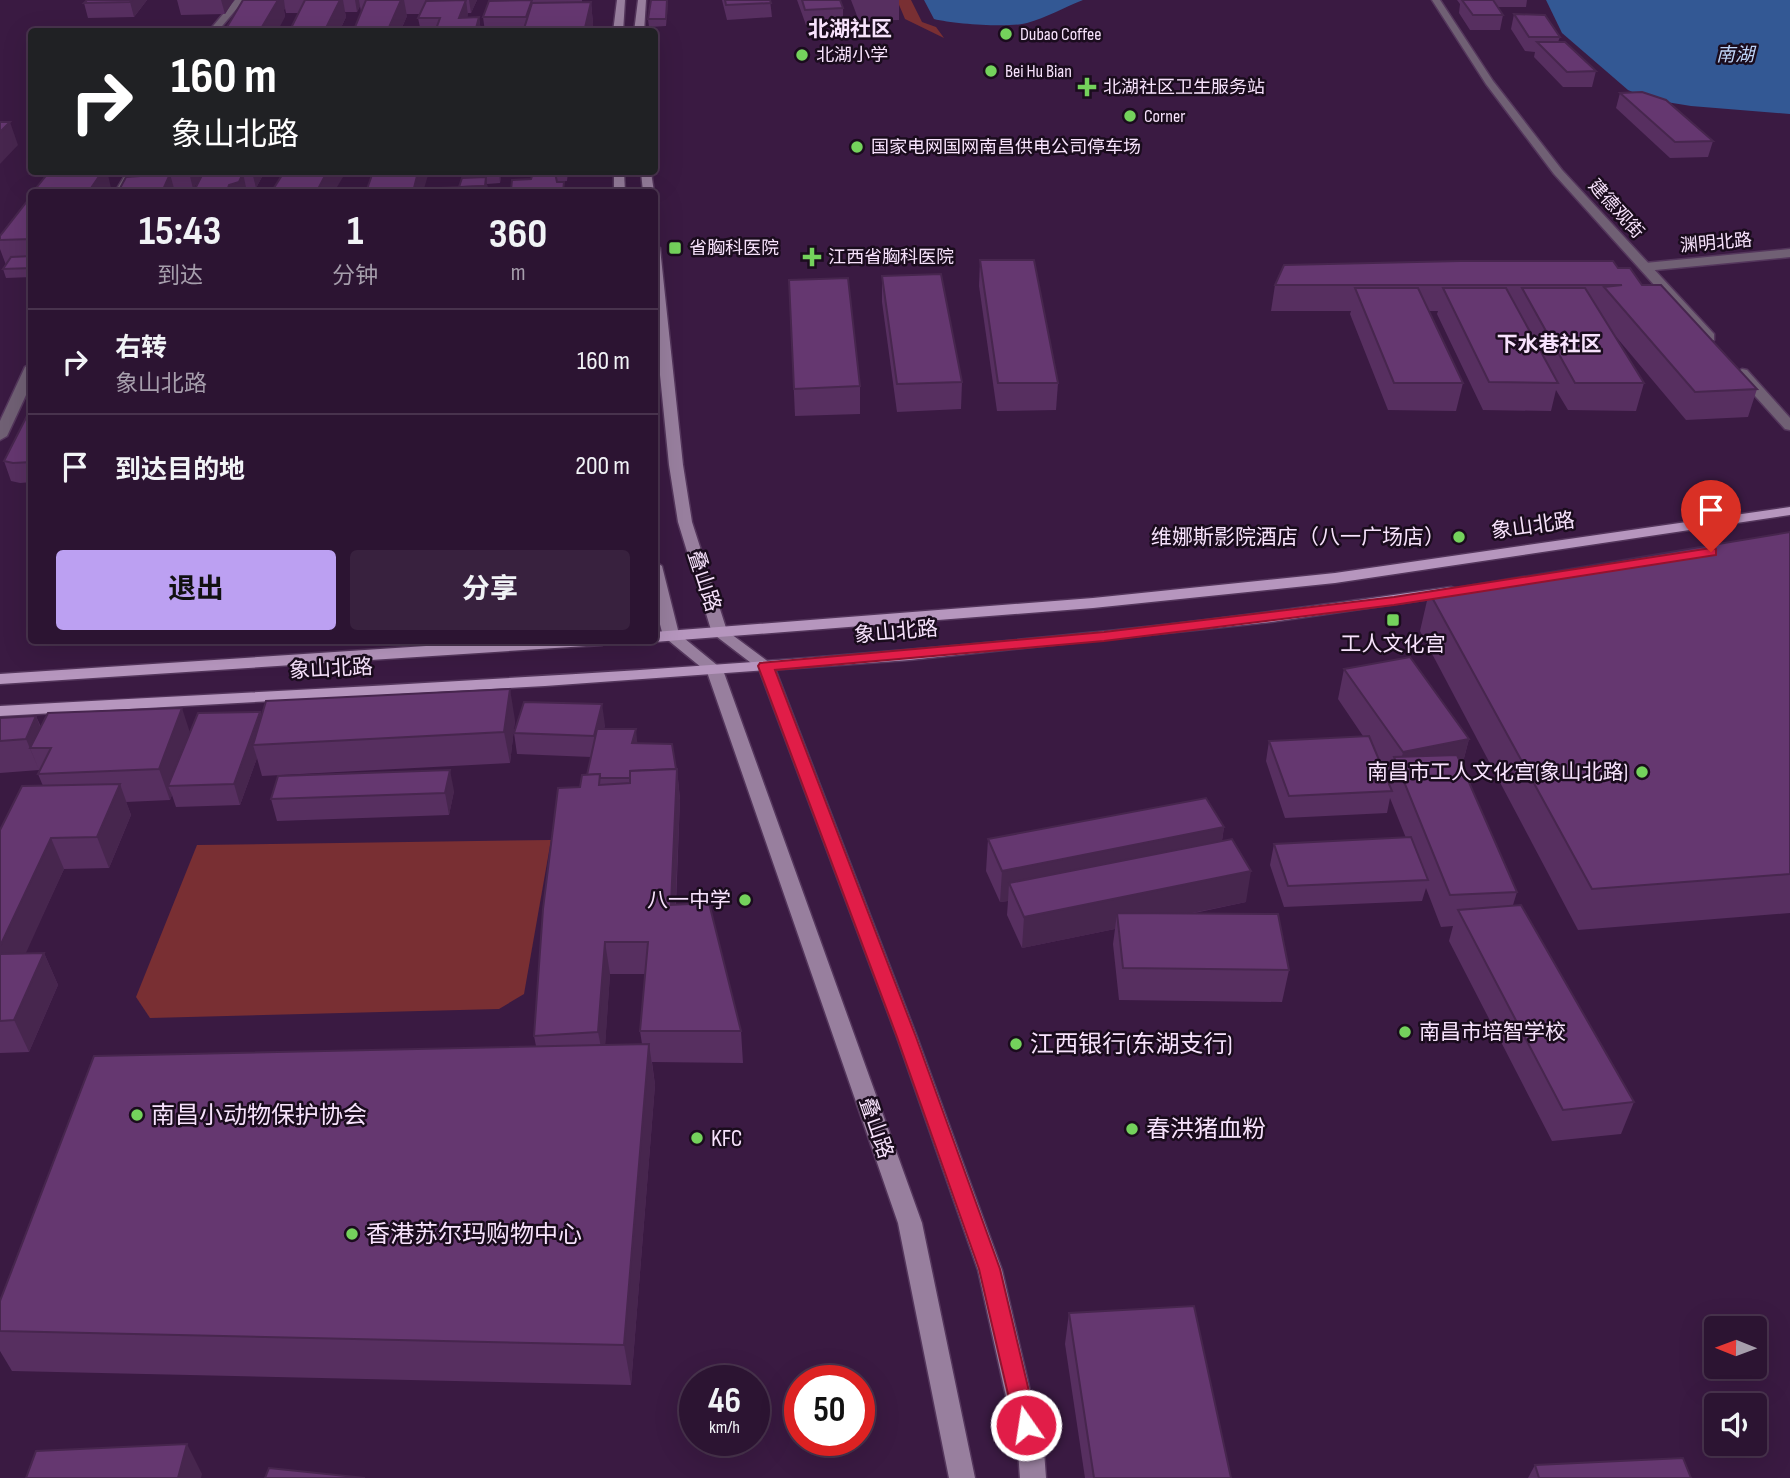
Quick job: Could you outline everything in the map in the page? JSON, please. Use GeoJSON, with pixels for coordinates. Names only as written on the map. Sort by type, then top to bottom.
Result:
{"type":"FeatureCollection","features":[{"type":"Feature","properties":{"kind":"main road"},"geometry":{"type":"LineString","coordinates":[[618,28],[621,0]]}},
{"type":"Feature","properties":{"kind":"main road"},"geometry":{"type":"LineString","coordinates":[[639,28],[642,0]]}},
{"type":"Feature","properties":{"kind":"main road","name":"叠山路"},"geometry":{"type":"LineString","coordinates":[[658,287],[676,465],[685,522],[720,633],[766,666]]}},
{"type":"Feature","properties":{"kind":"main road","name":"象山北路"},"geometry":{"type":"LineString","coordinates":[[663,636],[1079,604],[1335,578],[1790,511]]}},
{"type":"Feature","properties":{"kind":"main road","name":"象山北路"},"geometry":{"type":"LineString","coordinates":[[0,711],[766,666],[1104,636],[1462,590]]}},
{"type":"Feature","properties":{"kind":"main road","name":"叠山路"},"geometry":{"type":"LineString","coordinates":[[658,597],[663,636]]}},
{"type":"Feature","properties":{"kind":"main road"},"geometry":{"type":"LineString","coordinates":[[663,636],[715,670]]}},
{"type":"Feature","properties":{"kind":"main road","name":"象山北路"},"geometry":{"type":"LineString","coordinates":[[0,679],[540,644]]}},
{"type":"Feature","properties":{"kind":"main road"},"geometry":{"type":"LineString","coordinates":[[766,666],[902,1024],[990,1269],[1031,1451],[1033,1478]]}},
{"type":"Feature","properties":{"kind":"main road","name":"叠山路"},"geometry":{"type":"LineString","coordinates":[[715,670],[910,1223],[962,1478]]}},
{"type":"Feature","properties":{"kind":"street"},"geometry":{"type":"LineString","coordinates":[[216,28],[240,0]]}},
{"type":"Feature","properties":{"kind":"street","name":"建德观街"},"geometry":{"type":"LineString","coordinates":[[1436,0],[1489,82],[1558,172],[1717,346]]}},
{"type":"Feature","properties":{"kind":"street","name":"渊明北路"},"geometry":{"type":"LineString","coordinates":[[1645,267],[1790,253]]}},
{"type":"Feature","properties":{"kind":"street"},"geometry":{"type":"LineString","coordinates":[[1735,366],[1790,426]]}},
{"type":"Feature","properties":{"kind":"street"},"geometry":{"type":"LineString","coordinates":[[0,436],[28,376]]}},
{"type":"Feature","properties":{"kind":"shaded area"},"geometry":{"type":"Polygon","coordinates":[[[897,0],[911,0],[922,22],[936,27],[944,38],[905,19],[897,0]]]}},
{"type":"Feature","properties":{"kind":"shaded area"},"geometry":{"type":"Polygon","coordinates":[[[551,840],[524,994],[499,1009],[150,1018],[136,997],[197,845],[551,840]]]}},
{"type":"Feature","properties":{"kind":"water"},"geometry":{"type":"Polygon","coordinates":[[[924,0],[1083,0],[1027,23],[994,25],[934,19],[924,0]]]}},
{"type":"Feature","properties":{"kind":"water","name":"南湖"},"geometry":{"type":"Polygon","coordinates":[[[1546,0],[1790,0],[1790,114],[1691,106],[1648,99],[1628,90],[1562,33],[1546,0]]]}},
{"type":"Feature","properties":{"kind":"building"},"geometry":{"type":"Polygon","coordinates":[[[87,0],[132,0],[84,3],[87,0]]]}},
{"type":"Feature","properties":{"kind":"building"},"geometry":{"type":"Polygon","coordinates":[[[243,0],[278,0],[261,28],[226,28],[243,0]]]}},
{"type":"Feature","properties":{"kind":"building"},"geometry":{"type":"Polygon","coordinates":[[[305,0],[340,0],[326,28],[291,28],[305,0]]]}},
{"type":"Feature","properties":{"kind":"building"},"geometry":{"type":"Polygon","coordinates":[[[366,0],[401,0],[389,28],[355,28],[366,0]]]}},
{"type":"Feature","properties":{"kind":"building"},"geometry":{"type":"Polygon","coordinates":[[[466,0],[459,18],[479,17],[476,28],[436,28],[440,18],[418,18],[426,1],[466,0]]]}},
{"type":"Feature","properties":{"kind":"building"},"geometry":{"type":"Polygon","coordinates":[[[532,0],[526,17],[483,17],[489,1],[532,0]]]}},
{"type":"Feature","properties":{"kind":"building"},"geometry":{"type":"Polygon","coordinates":[[[651,0],[667,0],[666,19],[648,19],[651,0]]]}},
{"type":"Feature","properties":{"kind":"building"},"geometry":{"type":"Polygon","coordinates":[[[725,0],[770,0],[771,3],[726,5],[725,0]]]}},
{"type":"Feature","properties":{"kind":"building"},"geometry":{"type":"Polygon","coordinates":[[[802,0],[840,0],[843,8],[805,10],[802,0]]]}},
{"type":"Feature","properties":{"kind":"building"},"geometry":{"type":"Polygon","coordinates":[[[1462,0],[1493,0],[1503,15],[1473,15],[1462,0]]]}},
{"type":"Feature","properties":{"kind":"building"},"geometry":{"type":"Polygon","coordinates":[[[591,2],[585,28],[524,28],[532,3],[591,2]]]}},
{"type":"Feature","properties":{"kind":"building"},"geometry":{"type":"Polygon","coordinates":[[[1514,14],[1545,15],[1560,37],[1529,37],[1514,14]]]}},
{"type":"Feature","properties":{"kind":"building"},"geometry":{"type":"Polygon","coordinates":[[[1537,42],[1565,42],[1596,71],[1567,72],[1537,42]]]}},
{"type":"Feature","properties":{"kind":"building"},"geometry":{"type":"Polygon","coordinates":[[[1642,92],[1666,100],[1713,141],[1675,142],[1620,93],[1642,92]]]}},
{"type":"Feature","properties":{"kind":"building"},"geometry":{"type":"Polygon","coordinates":[[[0,122],[10,122],[0,132],[0,122]]]}},
{"type":"Feature","properties":{"kind":"building"},"geometry":{"type":"Polygon","coordinates":[[[47,175],[100,175],[90,189],[35,189],[47,175]]]}},
{"type":"Feature","properties":{"kind":"building"},"geometry":{"type":"Polygon","coordinates":[[[170,175],[163,189],[120,189],[126,177],[170,175]]]}},
{"type":"Feature","properties":{"kind":"building"},"geometry":{"type":"Polygon","coordinates":[[[202,175],[242,175],[239,182],[229,185],[228,189],[195,189],[202,175]]]}},
{"type":"Feature","properties":{"kind":"building"},"geometry":{"type":"Polygon","coordinates":[[[282,175],[325,175],[318,189],[273,189],[282,175]]]}},
{"type":"Feature","properties":{"kind":"building"},"geometry":{"type":"Polygon","coordinates":[[[372,175],[417,175],[414,189],[367,189],[372,175]]]}},
{"type":"Feature","properties":{"kind":"building"},"geometry":{"type":"Polygon","coordinates":[[[532,175],[555,175],[557,182],[564,182],[563,189],[511,189],[512,180],[531,179],[532,175]]]}},
{"type":"Feature","properties":{"kind":"building"},"geometry":{"type":"Polygon","coordinates":[[[486,177],[485,186],[459,187],[462,178],[486,177]]]}},
{"type":"Feature","properties":{"kind":"building"},"geometry":{"type":"Polygon","coordinates":[[[486,186],[486,189],[441,188],[486,186]]]}},
{"type":"Feature","properties":{"kind":"building"},"geometry":{"type":"Polygon","coordinates":[[[28,200],[28,239],[0,240],[0,236],[28,200]]]}},
{"type":"Feature","properties":{"kind":"building"},"geometry":{"type":"Polygon","coordinates":[[[28,256],[28,268],[3,269],[11,257],[28,256]]]}},
{"type":"Feature","properties":{"kind":"building"},"geometry":{"type":"Polygon","coordinates":[[[980,260],[1034,260],[1058,383],[998,383],[980,260]]]}},
{"type":"Feature","properties":{"kind":"building"},"geometry":{"type":"Polygon","coordinates":[[[1613,261],[1618,268],[1630,268],[1642,285],[1661,285],[1757,389],[1695,392],[1604,287],[1622,285],[1275,285],[1284,265],[1613,261]]]}},
{"type":"Feature","properties":{"kind":"building"},"geometry":{"type":"Polygon","coordinates":[[[941,274],[962,382],[897,384],[882,276],[941,274]]]}},
{"type":"Feature","properties":{"kind":"building"},"geometry":{"type":"Polygon","coordinates":[[[848,278],[860,386],[794,389],[789,280],[848,278]]]}},
{"type":"Feature","properties":{"kind":"building"},"geometry":{"type":"Polygon","coordinates":[[[1355,288],[1418,288],[1463,383],[1394,383],[1355,288]]]}},
{"type":"Feature","properties":{"kind":"building"},"geometry":{"type":"Polygon","coordinates":[[[1443,288],[1506,288],[1558,383],[1489,382],[1443,288]]]}},
{"type":"Feature","properties":{"kind":"building"},"geometry":{"type":"Polygon","coordinates":[[[1522,288],[1585,288],[1644,383],[1575,383],[1522,288]]]}},
{"type":"Feature","properties":{"kind":"building"},"geometry":{"type":"Polygon","coordinates":[[[28,414],[28,462],[4,461],[28,414]]]}},
{"type":"Feature","properties":{"kind":"building","name":"南昌市工人文化宫(象山北路)"},"geometry":{"type":"Polygon","coordinates":[[[1790,532],[1790,874],[1592,889],[1429,592],[1790,532]]]}},
{"type":"Feature","properties":{"kind":"building"},"geometry":{"type":"Polygon","coordinates":[[[1410,657],[1469,739],[1403,752],[1344,669],[1410,657]]]}},
{"type":"Feature","properties":{"kind":"building"},"geometry":{"type":"Polygon","coordinates":[[[510,689],[504,732],[253,745],[266,701],[510,689]]]}},
{"type":"Feature","properties":{"kind":"building"},"geometry":{"type":"Polygon","coordinates":[[[524,702],[602,704],[594,736],[514,733],[524,702]]]}},
{"type":"Feature","properties":{"kind":"building"},"geometry":{"type":"Polygon","coordinates":[[[182,708],[159,769],[38,774],[51,748],[30,748],[48,713],[182,708]]]}},
{"type":"Feature","properties":{"kind":"building"},"geometry":{"type":"Polygon","coordinates":[[[260,712],[234,784],[168,786],[198,713],[260,712]]]}},
{"type":"Feature","properties":{"kind":"building"},"geometry":{"type":"Polygon","coordinates":[[[36,716],[26,739],[0,741],[0,718],[36,716]]]}},
{"type":"Feature","properties":{"kind":"building"},"geometry":{"type":"Polygon","coordinates":[[[597,729],[636,729],[632,743],[672,744],[676,769],[630,771],[630,778],[587,775],[597,729]]]}},
{"type":"Feature","properties":{"kind":"building"},"geometry":{"type":"Polygon","coordinates":[[[1369,736],[1392,791],[1289,796],[1269,741],[1369,736]]]}},
{"type":"Feature","properties":{"kind":"building"},"geometry":{"type":"Polygon","coordinates":[[[1457,755],[1517,892],[1450,895],[1394,757],[1457,755]]]}},
{"type":"Feature","properties":{"kind":"building"},"geometry":{"type":"Polygon","coordinates":[[[677,769],[671,905],[709,903],[741,1031],[640,1031],[648,942],[605,942],[598,1032],[534,1036],[543,909],[558,788],[580,787],[582,775],[600,774],[599,785],[630,783],[630,771],[677,769]]]}},
{"type":"Feature","properties":{"kind":"building"},"geometry":{"type":"Polygon","coordinates":[[[450,770],[445,793],[271,799],[278,776],[450,770]]]}},
{"type":"Feature","properties":{"kind":"building"},"geometry":{"type":"Polygon","coordinates":[[[120,784],[97,837],[51,838],[0,946],[0,830],[22,786],[120,784]]]}},
{"type":"Feature","properties":{"kind":"building"},"geometry":{"type":"Polygon","coordinates":[[[1206,798],[1224,827],[1002,871],[988,839],[1206,798]]]}},
{"type":"Feature","properties":{"kind":"building"},"geometry":{"type":"Polygon","coordinates":[[[1411,837],[1428,880],[1288,886],[1274,844],[1411,837]]]}},
{"type":"Feature","properties":{"kind":"building"},"geometry":{"type":"Polygon","coordinates":[[[1232,839],[1251,871],[1024,917],[1009,883],[1232,839]]]}},
{"type":"Feature","properties":{"kind":"building"},"geometry":{"type":"Polygon","coordinates":[[[1521,905],[1634,1102],[1563,1110],[1458,910],[1521,905]]]}},
{"type":"Feature","properties":{"kind":"building"},"geometry":{"type":"Polygon","coordinates":[[[1117,913],[1278,914],[1289,970],[1123,968],[1117,913]]]}},
{"type":"Feature","properties":{"kind":"building"},"geometry":{"type":"Polygon","coordinates":[[[44,953],[14,1020],[0,1021],[0,954],[44,953]]]}},
{"type":"Feature","properties":{"kind":"building","name":"香港苏尔玛购物中心"},"geometry":{"type":"Polygon","coordinates":[[[649,1044],[624,1345],[0,1331],[0,1301],[94,1056],[649,1044]]]}},
{"type":"Feature","properties":{"kind":"building"},"geometry":{"type":"Polygon","coordinates":[[[1194,1306],[1231,1478],[1094,1478],[1069,1313],[1194,1306]]]}},
{"type":"Feature","properties":{"kind":"building"},"geometry":{"type":"Polygon","coordinates":[[[187,1444],[178,1478],[26,1478],[36,1451],[187,1444]]]}},
{"type":"Feature","properties":{"kind":"building"},"geometry":{"type":"Polygon","coordinates":[[[1683,1458],[1691,1478],[1539,1478],[1535,1465],[1683,1458]]]}},
{"type":"Feature","properties":{"kind":"building"},"geometry":{"type":"Polygon","coordinates":[[[269,1468],[365,1478],[265,1478],[269,1468]]]}},
{"type":"Feature","properties":{"kind":"place","name":"Dubao Coffee"},"geometry":{"type":"Point","coordinates":[1006,34]}},
{"type":"Feature","properties":{"kind":"place","name":"北湖小学"},"geometry":{"type":"Point","coordinates":[802,55]}},
{"type":"Feature","properties":{"kind":"place","name":"Bei Hu Bian"},"geometry":{"type":"Point","coordinates":[991,71]}},
{"type":"Feature","properties":{"kind":"place","name":"北湖社区卫生服务站"},"geometry":{"type":"Point","coordinates":[1087,87]}},
{"type":"Feature","properties":{"kind":"place","name":"Corner"},"geometry":{"type":"Point","coordinates":[1130,116]}},
{"type":"Feature","properties":{"kind":"place","name":"国家电网国网南昌供电公司停车场"},"geometry":{"type":"Point","coordinates":[857,147]}},
{"type":"Feature","properties":{"kind":"place","name":"省胸科医院"},"geometry":{"type":"Point","coordinates":[675,248]}},
{"type":"Feature","properties":{"kind":"place","name":"江西省胸科医院"},"geometry":{"type":"Point","coordinates":[812,257]}},
{"type":"Feature","properties":{"kind":"place","name":"维娜斯影院酒店（八一广场店）"},"geometry":{"type":"Point","coordinates":[1459,537]}},
{"type":"Feature","properties":{"kind":"place","name":"工人文化宫"},"geometry":{"type":"Point","coordinates":[1393,620]}},
{"type":"Feature","properties":{"kind":"place","name":"南昌市工人文化宫(象山北路)"},"geometry":{"type":"Point","coordinates":[1642,772]}},
{"type":"Feature","properties":{"kind":"place","name":"八一中学"},"geometry":{"type":"Point","coordinates":[745,900]}},
{"type":"Feature","properties":{"kind":"place","name":"南昌市培智学校"},"geometry":{"type":"Point","coordinates":[1405,1032]}},
{"type":"Feature","properties":{"kind":"place","name":"江西银行(东湖支行)"},"geometry":{"type":"Point","coordinates":[1016,1044]}},
{"type":"Feature","properties":{"kind":"place","name":"南昌小动物保护协会"},"geometry":{"type":"Point","coordinates":[137,1115]}},
{"type":"Feature","properties":{"kind":"place","name":"春洪猪血粉"},"geometry":{"type":"Point","coordinates":[1132,1129]}},
{"type":"Feature","properties":{"kind":"place","name":"KFC"},"geometry":{"type":"Point","coordinates":[697,1138]}},
{"type":"Feature","properties":{"kind":"place","name":"香港苏尔玛购物中心"},"geometry":{"type":"Point","coordinates":[352,1234]}},
{"type":"Feature","properties":{"kind":"district","name":"北湖社区"},"geometry":{"type":"Point","coordinates":[850,29]}},
{"type":"Feature","properties":{"kind":"district","name":"下水巷社区"},"geometry":{"type":"Point","coordinates":[1549,344]}},
{"type":"Feature","properties":{"kind":"route"},"geometry":{"type":"LineString","coordinates":[[1026,1425],[990,1269],[766,666],[1104,636],[1394,601],[1711,552]]}}]}
